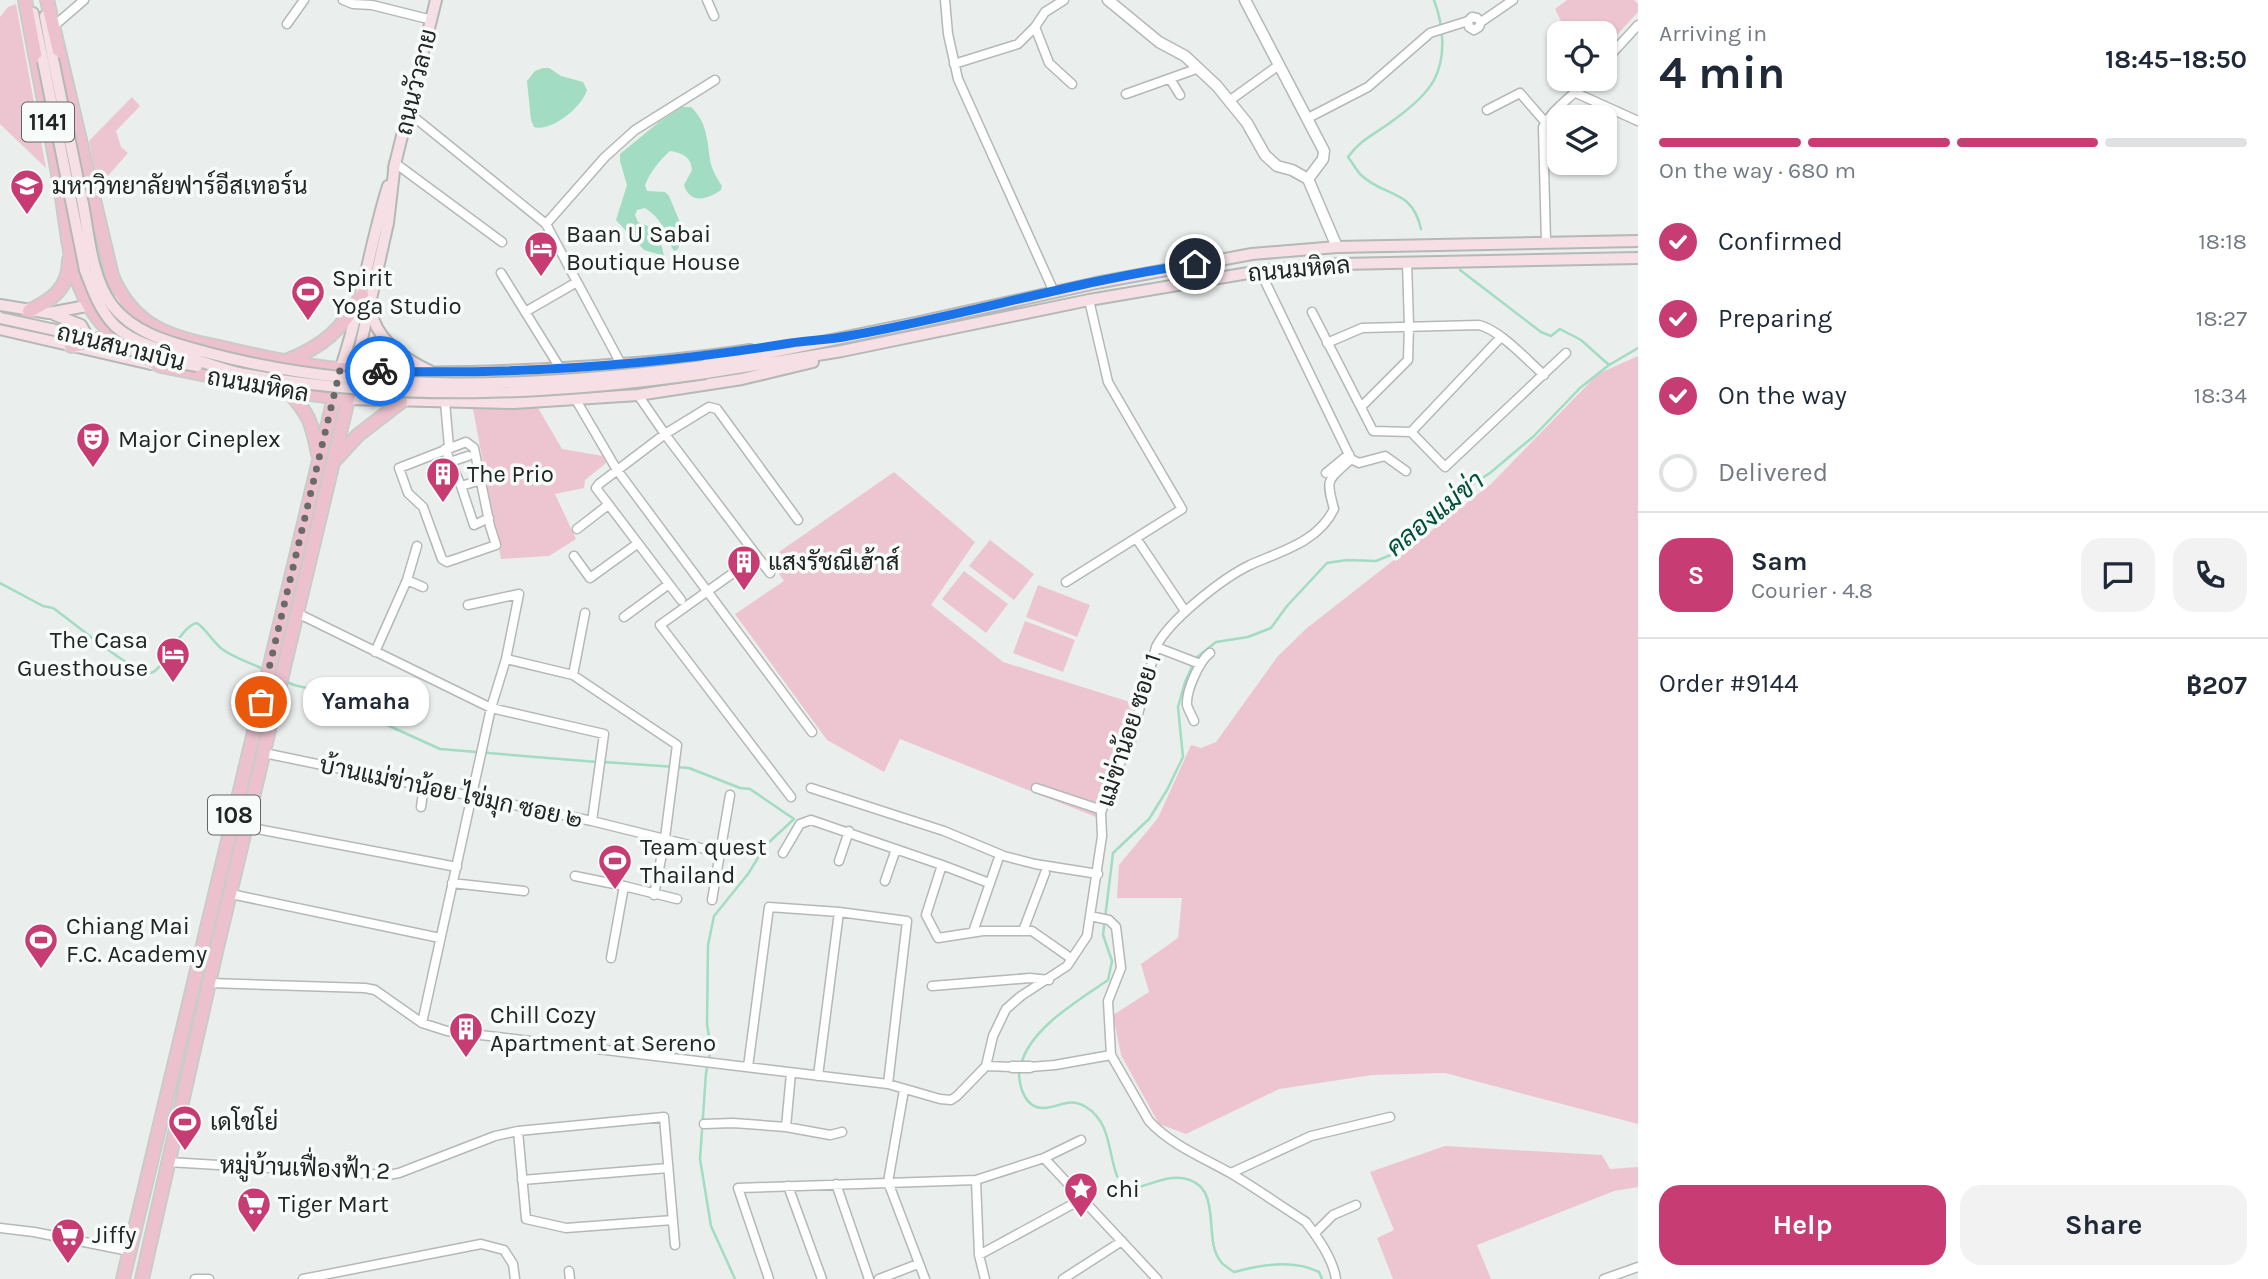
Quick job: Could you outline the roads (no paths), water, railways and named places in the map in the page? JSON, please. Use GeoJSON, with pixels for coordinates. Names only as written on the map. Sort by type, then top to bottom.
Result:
{"type":"FeatureCollection","features":[{"type":"Feature","properties":{"kind":"main road","name":"ถนนมหิดล"},"geometry":{"type":"LineString","coordinates":[[25,0],[78,282],[89,306],[111,332],[143,357],[161,366],[288,391],[341,398],[489,403],[638,395],[788,369],[842,351]]}},
{"type":"Feature","properties":{"kind":"main road","name":"ถนนมหิดล"},"geometry":{"type":"LineString","coordinates":[[30,0],[48,60],[96,269],[113,305],[131,323],[148,333],[199,350],[267,366],[323,375],[400,383],[470,384],[705,370],[1054,292],[1252,254],[1337,247],[1638,240]]}},
{"type":"Feature","properties":{"kind":"main road","name":"ถนนมหิดล"},"geometry":{"type":"LineString","coordinates":[[42,0],[48,60],[82,258],[89,281],[103,309],[116,327],[139,342],[242,374],[342,388],[394,392],[467,393],[603,386],[842,351],[1089,300],[1260,271],[1340,264],[1638,258]]}},
{"type":"Feature","properties":{"kind":"main road","name":"ถนนมหิดล"},"geometry":{"type":"LineString","coordinates":[[47,0],[112,276],[125,300],[139,315],[156,327],[184,340],[340,370],[433,373],[621,364],[846,337]]}},
{"type":"Feature","properties":{"kind":"main road","name":"ถนนวัวลาย"},"geometry":{"type":"LineString","coordinates":[[355,370],[377,219],[396,163],[436,0]]}},
{"type":"Feature","properties":{"kind":"main road"},"geometry":{"type":"LineString","coordinates":[[65,219],[70,224],[85,226],[93,222],[97,214]]}},
{"type":"Feature","properties":{"kind":"main road"},"geometry":{"type":"LineString","coordinates":[[29,311],[46,303],[63,288],[69,267],[69,245]]}},
{"type":"Feature","properties":{"kind":"main road"},"geometry":{"type":"LineString","coordinates":[[285,361],[308,352],[338,330],[366,299],[372,318],[388,342],[410,362],[433,373]]}},
{"type":"Feature","properties":{"kind":"main road","name":"ถนนวัวลาย"},"geometry":{"type":"LineString","coordinates":[[340,370],[366,299]]}},
{"type":"Feature","properties":{"kind":"main road"},"geometry":{"type":"LineString","coordinates":[[75,345],[92,342],[111,332],[124,315],[125,300]]}},
{"type":"Feature","properties":{"kind":"main road","name":"ถนนสนามบิน"},"geometry":{"type":"LineString","coordinates":[[0,305],[49,313],[125,300]]}},
{"type":"Feature","properties":{"kind":"main road"},"geometry":{"type":"LineString","coordinates":[[49,313],[81,325],[85,337],[75,345]]}},
{"type":"Feature","properties":{"kind":"main road","name":"ถนนสนามบิน"},"geometry":{"type":"LineString","coordinates":[[0,318],[78,335],[170,362],[242,374]]}},
{"type":"Feature","properties":{"kind":"main road","name":"ถนนสนามบิน"},"geometry":{"type":"LineString","coordinates":[[0,329],[161,366]]}},
{"type":"Feature","properties":{"kind":"main road","name":"108"},"geometry":{"type":"LineString","coordinates":[[142,1279],[216,952],[334,461],[341,398],[340,370]]}},
{"type":"Feature","properties":{"kind":"main road","name":"108"},"geometry":{"type":"LineString","coordinates":[[122,1279],[319,461],[341,398],[355,370]]}},
{"type":"Feature","properties":{"kind":"main road"},"geometry":{"type":"LineString","coordinates":[[488,372],[478,379],[475,388],[479,398],[489,403]]}},
{"type":"Feature","properties":{"kind":"main road"},"geometry":{"type":"LineString","coordinates":[[288,391],[306,411],[311,422],[319,461]]}},
{"type":"Feature","properties":{"kind":"main road"},"geometry":{"type":"LineString","coordinates":[[334,461],[358,435],[401,402]]}},
{"type":"Feature","properties":{"kind":"main road"},"geometry":{"type":"LineString","coordinates":[[201,949],[216,952]]}},
{"type":"Feature","properties":{"kind":"street"},"geometry":{"type":"LineString","coordinates":[[54,26],[84,0]]}},
{"type":"Feature","properties":{"kind":"street"},"geometry":{"type":"LineString","coordinates":[[287,24],[304,0]]}},
{"type":"Feature","properties":{"kind":"street"},"geometry":{"type":"LineString","coordinates":[[343,0],[432,20]]}},
{"type":"Feature","properties":{"kind":"street"},"geometry":{"type":"LineString","coordinates":[[707,0],[714,16]]}},
{"type":"Feature","properties":{"kind":"street"},"geometry":{"type":"LineString","coordinates":[[945,0],[948,34],[958,79],[1054,292]]}},
{"type":"Feature","properties":{"kind":"street"},"geometry":{"type":"LineString","coordinates":[[954,64],[1018,44],[1045,12],[1064,0]]}},
{"type":"Feature","properties":{"kind":"street"},"geometry":{"type":"LineString","coordinates":[[1245,0],[1324,151],[1323,159],[1308,179]]}},
{"type":"Feature","properties":{"kind":"street"},"geometry":{"type":"LineString","coordinates":[[1308,118],[1368,87],[1434,32],[1468,21],[1472,17],[1481,22],[1513,0]]}},
{"type":"Feature","properties":{"kind":"street"},"geometry":{"type":"LineString","coordinates":[[1114,2],[1145,32],[1185,56],[1199,68],[1247,123],[1265,155],[1277,166],[1292,170],[1308,179],[1337,247]]}},
{"type":"Feature","properties":{"kind":"street"},"geometry":{"type":"LineString","coordinates":[[1617,48],[1638,25]]}},
{"type":"Feature","properties":{"kind":"street"},"geometry":{"type":"LineString","coordinates":[[1035,27],[1049,63],[1072,84]]}},
{"type":"Feature","properties":{"kind":"street"},"geometry":{"type":"LineString","coordinates":[[1229,101],[1279,65]]}},
{"type":"Feature","properties":{"kind":"street"},"geometry":{"type":"LineString","coordinates":[[1126,94],[1199,68]]}},
{"type":"Feature","properties":{"kind":"street"},"geometry":{"type":"LineString","coordinates":[[1170,79],[1180,95]]}},
{"type":"Feature","properties":{"kind":"street"},"geometry":{"type":"LineString","coordinates":[[546,224],[605,157],[635,130],[715,80]]}},
{"type":"Feature","properties":{"kind":"street"},"geometry":{"type":"LineString","coordinates":[[1487,110],[1520,93],[1546,122]]}},
{"type":"Feature","properties":{"kind":"street"},"geometry":{"type":"LineString","coordinates":[[1546,242],[1543,127],[1551,113],[1576,93],[1638,121]]}},
{"type":"Feature","properties":{"kind":"street"},"geometry":{"type":"LineString","coordinates":[[409,113],[546,224],[621,364]]}},
{"type":"Feature","properties":{"kind":"street"},"geometry":{"type":"LineString","coordinates":[[396,163],[502,243]]}},
{"type":"Feature","properties":{"kind":"street"},"geometry":{"type":"LineString","coordinates":[[1361,407],[1408,360],[1407,262]]}},
{"type":"Feature","properties":{"kind":"street"},"geometry":{"type":"LineString","coordinates":[[1260,271],[1350,457],[1359,463],[1385,456],[1406,471]]}},
{"type":"Feature","properties":{"kind":"street"},"geometry":{"type":"LineString","coordinates":[[501,274],[560,368]]}},
{"type":"Feature","properties":{"kind":"street"},"geometry":{"type":"LineString","coordinates":[[526,312],[577,282]]}},
{"type":"Feature","properties":{"kind":"street"},"geometry":{"type":"LineString","coordinates":[[1066,582],[1182,509],[1108,382],[1089,300]]}},
{"type":"Feature","properties":{"kind":"street"},"geometry":{"type":"LineString","coordinates":[[1312,312],[1373,431],[1411,432],[1446,467],[1566,353]]}},
{"type":"Feature","properties":{"kind":"street"},"geometry":{"type":"LineString","coordinates":[[1327,343],[1362,328],[1479,324],[1501,337],[1544,375]]}},
{"type":"Feature","properties":{"kind":"street"},"geometry":{"type":"LineString","coordinates":[[1411,432],[1501,337]]}},
{"type":"Feature","properties":{"kind":"street"},"geometry":{"type":"LineString","coordinates":[[638,395],[770,573]]}},
{"type":"Feature","properties":{"kind":"street"},"geometry":{"type":"LineString","coordinates":[[576,400],[617,470],[812,732]]}},
{"type":"Feature","properties":{"kind":"street"},"geometry":{"type":"LineString","coordinates":[[445,402],[450,462],[474,525],[489,518]]}},
{"type":"Feature","properties":{"kind":"street"},"geometry":{"type":"LineString","coordinates":[[681,600],[596,489],[596,486],[665,434],[709,407],[717,409],[798,520]]}},
{"type":"Feature","properties":{"kind":"street"},"geometry":{"type":"LineString","coordinates":[[466,442],[474,448],[496,545],[447,562],[444,561],[423,507],[408,493],[398,468],[447,448],[466,442]]}},
{"type":"Feature","properties":{"kind":"street"},"geometry":{"type":"LineString","coordinates":[[450,462],[468,456]]}},
{"type":"Feature","properties":{"kind":"street"},"geometry":{"type":"LineString","coordinates":[[1326,472],[1350,457]]}},
{"type":"Feature","properties":{"kind":"street","name":"แม่ข่าน้อย ซอย 1"},"geometry":{"type":"LineString","coordinates":[[422,1023],[447,1031],[888,1084],[951,1100],[986,1066],[993,1036],[1006,1009],[1067,966],[1087,936],[1098,874],[1102,835],[1101,810],[1130,744],[1156,647],[1166,630],[1185,611],[1238,571],[1294,548],[1327,522],[1334,509],[1328,487],[1329,480],[1350,457]]}},
{"type":"Feature","properties":{"kind":"street"},"geometry":{"type":"LineString","coordinates":[[461,486],[481,480]]}},
{"type":"Feature","properties":{"kind":"street"},"geometry":{"type":"LineString","coordinates":[[577,529],[608,505]]}},
{"type":"Feature","properties":{"kind":"street"},"geometry":{"type":"LineString","coordinates":[[1136,538],[1185,611]]}},
{"type":"Feature","properties":{"kind":"street"},"geometry":{"type":"LineString","coordinates":[[574,556],[590,578],[637,544]]}},
{"type":"Feature","properties":{"kind":"street"},"geometry":{"type":"LineString","coordinates":[[375,652],[407,580],[416,546]]}},
{"type":"Feature","properties":{"kind":"street"},"geometry":{"type":"LineString","coordinates":[[757,556],[660,625],[791,797]]}},
{"type":"Feature","properties":{"kind":"street"},"geometry":{"type":"LineString","coordinates":[[407,580],[423,587]]}},
{"type":"Feature","properties":{"kind":"street"},"geometry":{"type":"LineString","coordinates":[[624,617],[669,584]]}},
{"type":"Feature","properties":{"kind":"street"},"geometry":{"type":"LineString","coordinates":[[209,983],[375,990],[422,1023],[491,708],[506,659],[519,594],[468,605]]}},
{"type":"Feature","properties":{"kind":"street"},"geometry":{"type":"LineString","coordinates":[[573,675],[585,613]]}},
{"type":"Feature","properties":{"kind":"street"},"geometry":{"type":"LineString","coordinates":[[297,614],[491,708],[604,734],[592,821]]}},
{"type":"Feature","properties":{"kind":"street"},"geometry":{"type":"LineString","coordinates":[[1156,647],[1196,663]]}},
{"type":"Feature","properties":{"kind":"street"},"geometry":{"type":"LineString","coordinates":[[1194,721],[1187,705],[1196,663],[1210,653]]}},
{"type":"Feature","properties":{"kind":"street"},"geometry":{"type":"LineString","coordinates":[[506,659],[573,675],[677,745],[665,838],[654,895]]}},
{"type":"Feature","properties":{"kind":"street","name":"บ้านแม่ข่าน้อย ไข่มุก ซอย ๒"},"geometry":{"type":"LineString","coordinates":[[264,753],[592,821],[721,853]]}},
{"type":"Feature","properties":{"kind":"street"},"geometry":{"type":"LineString","coordinates":[[421,807],[424,785]]}},
{"type":"Feature","properties":{"kind":"street"},"geometry":{"type":"LineString","coordinates":[[811,788],[944,831],[1004,856],[1098,874]]}},
{"type":"Feature","properties":{"kind":"street"},"geometry":{"type":"LineString","coordinates":[[1036,788],[1101,810]]}},
{"type":"Feature","properties":{"kind":"street"},"geometry":{"type":"LineString","coordinates":[[712,900],[730,795]]}},
{"type":"Feature","properties":{"kind":"street"},"geometry":{"type":"LineString","coordinates":[[783,853],[800,824],[811,820],[849,831],[989,883]]}},
{"type":"Feature","properties":{"kind":"street"},"geometry":{"type":"LineString","coordinates":[[247,827],[457,867]]}},
{"type":"Feature","properties":{"kind":"street"},"geometry":{"type":"LineString","coordinates":[[839,861],[849,831]]}},
{"type":"Feature","properties":{"kind":"street"},"geometry":{"type":"LineString","coordinates":[[885,881],[896,849]]}},
{"type":"Feature","properties":{"kind":"street"},"geometry":{"type":"LineString","coordinates":[[973,932],[998,860]]}},
{"type":"Feature","properties":{"kind":"street"},"geometry":{"type":"LineString","coordinates":[[942,865],[926,915],[938,938],[973,932],[1032,931],[1072,959]]}},
{"type":"Feature","properties":{"kind":"street"},"geometry":{"type":"LineString","coordinates":[[1023,931],[1045,873]]}},
{"type":"Feature","properties":{"kind":"street"},"geometry":{"type":"LineString","coordinates":[[575,876],[677,899]]}},
{"type":"Feature","properties":{"kind":"street"},"geometry":{"type":"LineString","coordinates":[[452,883],[524,891]]}},
{"type":"Feature","properties":{"kind":"street"},"geometry":{"type":"LineString","coordinates":[[611,957],[624,886]]}},
{"type":"Feature","properties":{"kind":"street"},"geometry":{"type":"LineString","coordinates":[[230,894],[440,938]]}},
{"type":"Feature","properties":{"kind":"street"},"geometry":{"type":"LineString","coordinates":[[748,1067],[769,907],[839,912],[908,922],[888,1084]]}},
{"type":"Feature","properties":{"kind":"street"},"geometry":{"type":"LineString","coordinates":[[818,1076],[839,912]]}},
{"type":"Feature","properties":{"kind":"street"},"geometry":{"type":"LineString","coordinates":[[1090,916],[1109,920],[1116,927],[1121,968],[1108,1001],[1111,1055],[1149,1121],[1198,1156],[1231,1173],[1306,1222],[1333,1266],[1336,1279]]}},
{"type":"Feature","properties":{"kind":"street"},"geometry":{"type":"LineString","coordinates":[[932,986],[1030,978],[1049,980]]}},
{"type":"Feature","properties":{"kind":"street"},"geometry":{"type":"LineString","coordinates":[[986,1066],[1055,1065],[1111,1055]]}},
{"type":"Feature","properties":{"kind":"street"},"geometry":{"type":"LineString","coordinates":[[786,1128],[792,1073]]}},
{"type":"Feature","properties":{"kind":"street"},"geometry":{"type":"LineString","coordinates":[[904,1090],[888,1182],[925,1279]]}},
{"type":"Feature","properties":{"kind":"street","name":"หมู่บ้านเฟื่องฟ้า 2"},"geometry":{"type":"LineString","coordinates":[[168,1162],[388,1175],[495,1136],[518,1131],[664,1117],[668,1168]]}},
{"type":"Feature","properties":{"kind":"street"},"geometry":{"type":"LineString","coordinates":[[1231,1173],[1311,1136],[1390,1117]]}},
{"type":"Feature","properties":{"kind":"street"},"geometry":{"type":"LineString","coordinates":[[704,1124],[733,1123],[824,1135],[842,1132]]}},
{"type":"Feature","properties":{"kind":"street"},"geometry":{"type":"LineString","coordinates":[[518,1131],[526,1219],[566,1228],[673,1220]]}},
{"type":"Feature","properties":{"kind":"street"},"geometry":{"type":"LineString","coordinates":[[769,1279],[738,1188],[976,1180],[1044,1158],[1081,1140]]}},
{"type":"Feature","properties":{"kind":"street"},"geometry":{"type":"LineString","coordinates":[[1044,1158],[1157,1279]]}},
{"type":"Feature","properties":{"kind":"street"},"geometry":{"type":"LineString","coordinates":[[522,1180],[668,1168],[675,1245]]}},
{"type":"Feature","properties":{"kind":"street"},"geometry":{"type":"LineString","coordinates":[[976,1180],[979,1255],[985,1279]]}},
{"type":"Feature","properties":{"kind":"street"},"geometry":{"type":"LineString","coordinates":[[836,1184],[869,1279]]}},
{"type":"Feature","properties":{"kind":"street"},"geometry":{"type":"LineString","coordinates":[[788,1186],[822,1279]]}},
{"type":"Feature","properties":{"kind":"street"},"geometry":{"type":"LineString","coordinates":[[979,1255],[1084,1198]]}},
{"type":"Feature","properties":{"kind":"street"},"geometry":{"type":"LineString","coordinates":[[1315,1233],[1333,1215],[1356,1205]]}},
{"type":"Feature","properties":{"kind":"street"},"geometry":{"type":"LineString","coordinates":[[0,1227],[129,1251]]}},
{"type":"Feature","properties":{"kind":"street"},"geometry":{"type":"LineString","coordinates":[[1063,1279],[1122,1241]]}},
{"type":"Feature","properties":{"kind":"street"},"geometry":{"type":"LineString","coordinates":[[303,1279],[481,1244],[505,1250],[513,1264],[515,1279]]}},
{"type":"Feature","properties":{"kind":"street"},"geometry":{"type":"LineString","coordinates":[[879,1279],[918,1264]]}},
{"type":"Feature","properties":{"kind":"street"},"geometry":{"type":"LineString","coordinates":[[1604,1279],[1638,1267]]}},
{"type":"Feature","properties":{"kind":"street"},"geometry":{"type":"LineString","coordinates":[[195,1279],[209,1279]]}},
{"type":"Feature","properties":{"kind":"waterway"},"geometry":{"type":"LineString","coordinates":[[1421,229],[1411,206],[1397,195],[1370,182],[1359,173],[1348,157],[1363,142],[1414,104],[1434,80],[1442,50],[1440,19],[1434,0]]}},
{"type":"Feature","properties":{"kind":"waterway"},"geometry":{"type":"LineString","coordinates":[[1460,270],[1541,332],[1551,336],[1560,329],[1581,340],[1609,365]]}},
{"type":"Feature","properties":{"kind":"waterway","name":"คลองแม่ข่า"},"geometry":{"type":"LineString","coordinates":[[1021,1065],[1034,1039],[1044,1028],[1108,980],[1112,961],[1103,935],[1113,853],[1149,819],[1183,757],[1178,707],[1196,658],[1216,642],[1248,637],[1271,628],[1287,606],[1327,563],[1347,560],[1376,561],[1398,552],[1456,495],[1490,473],[1534,436],[1580,388],[1609,365],[1638,348]]}},
{"type":"Feature","properties":{"kind":"waterway"},"geometry":{"type":"LineString","coordinates":[[0,583],[43,606],[53,608],[117,656],[142,671],[155,671],[187,629],[197,623],[222,649],[263,669]]}},
{"type":"Feature","properties":{"kind":"waterway"},"geometry":{"type":"LineString","coordinates":[[285,681],[355,701],[385,724],[440,749],[597,762]]}},
{"type":"Feature","properties":{"kind":"waterway"},"geometry":{"type":"LineString","coordinates":[[604,762],[689,768],[740,788],[750,789],[794,819],[766,845],[748,874],[714,916],[708,945],[707,1024],[711,1049],[706,1073],[700,1159],[711,1226],[735,1279]]}},
{"type":"Feature","properties":{"kind":"waterway","name":"คลองแม่ข่า"},"geometry":{"type":"LineString","coordinates":[[1019,1072],[1024,1096],[1032,1105],[1044,1108],[1075,1103],[1094,1113],[1108,1138],[1117,1176],[1127,1189],[1174,1178],[1195,1182],[1208,1201],[1215,1252],[1221,1262],[1234,1272],[1266,1265],[1288,1264],[1319,1272],[1322,1279]]}},
{"type":"Feature","properties":{"kind":"place","name":"มหาวิทยาลัยฟาร์อีสเทอร์น"},"geometry":{"type":"Point","coordinates":[27,216]}},
{"type":"Feature","properties":{"kind":"place","name":"Baan U Sabai Boutique House"},"geometry":{"type":"Point","coordinates":[541,278]}},
{"type":"Feature","properties":{"kind":"place","name":"Spirit Yoga Studio"},"geometry":{"type":"Point","coordinates":[308,322]}},
{"type":"Feature","properties":{"kind":"place","name":"Major Cineplex"},"geometry":{"type":"Point","coordinates":[93,469]}},
{"type":"Feature","properties":{"kind":"place","name":"The Prio"},"geometry":{"type":"Point","coordinates":[443,504]}},
{"type":"Feature","properties":{"kind":"place","name":"แสงรัชณีเฮ้าส์"},"geometry":{"type":"Point","coordinates":[744,592]}},
{"type":"Feature","properties":{"kind":"place","name":"The Casa Guesthouse"},"geometry":{"type":"Point","coordinates":[173,684]}},
{"type":"Feature","properties":{"kind":"place","name":"Yamaha"},"geometry":{"type":"Point","coordinates":[261,702]}},
{"type":"Feature","properties":{"kind":"place","name":"Team quest Thailand"},"geometry":{"type":"Point","coordinates":[615,891]}},
{"type":"Feature","properties":{"kind":"place","name":"Chiang Mai F.C. Academy"},"geometry":{"type":"Point","coordinates":[41,970]}},
{"type":"Feature","properties":{"kind":"place","name":"Chill Cozy Apartment at Sereno"},"geometry":{"type":"Point","coordinates":[466,1059]}},
{"type":"Feature","properties":{"kind":"place","name":"เดโชโย่"},"geometry":{"type":"Point","coordinates":[185,1152]}},
{"type":"Feature","properties":{"kind":"place","name":"chi"},"geometry":{"type":"Point","coordinates":[1081,1219]}},
{"type":"Feature","properties":{"kind":"place","name":"Tiger Mart"},"geometry":{"type":"Point","coordinates":[254,1234]}},
{"type":"Feature","properties":{"kind":"place","name":"Jiffy"},"geometry":{"type":"Point","coordinates":[68,1265]}}]}
